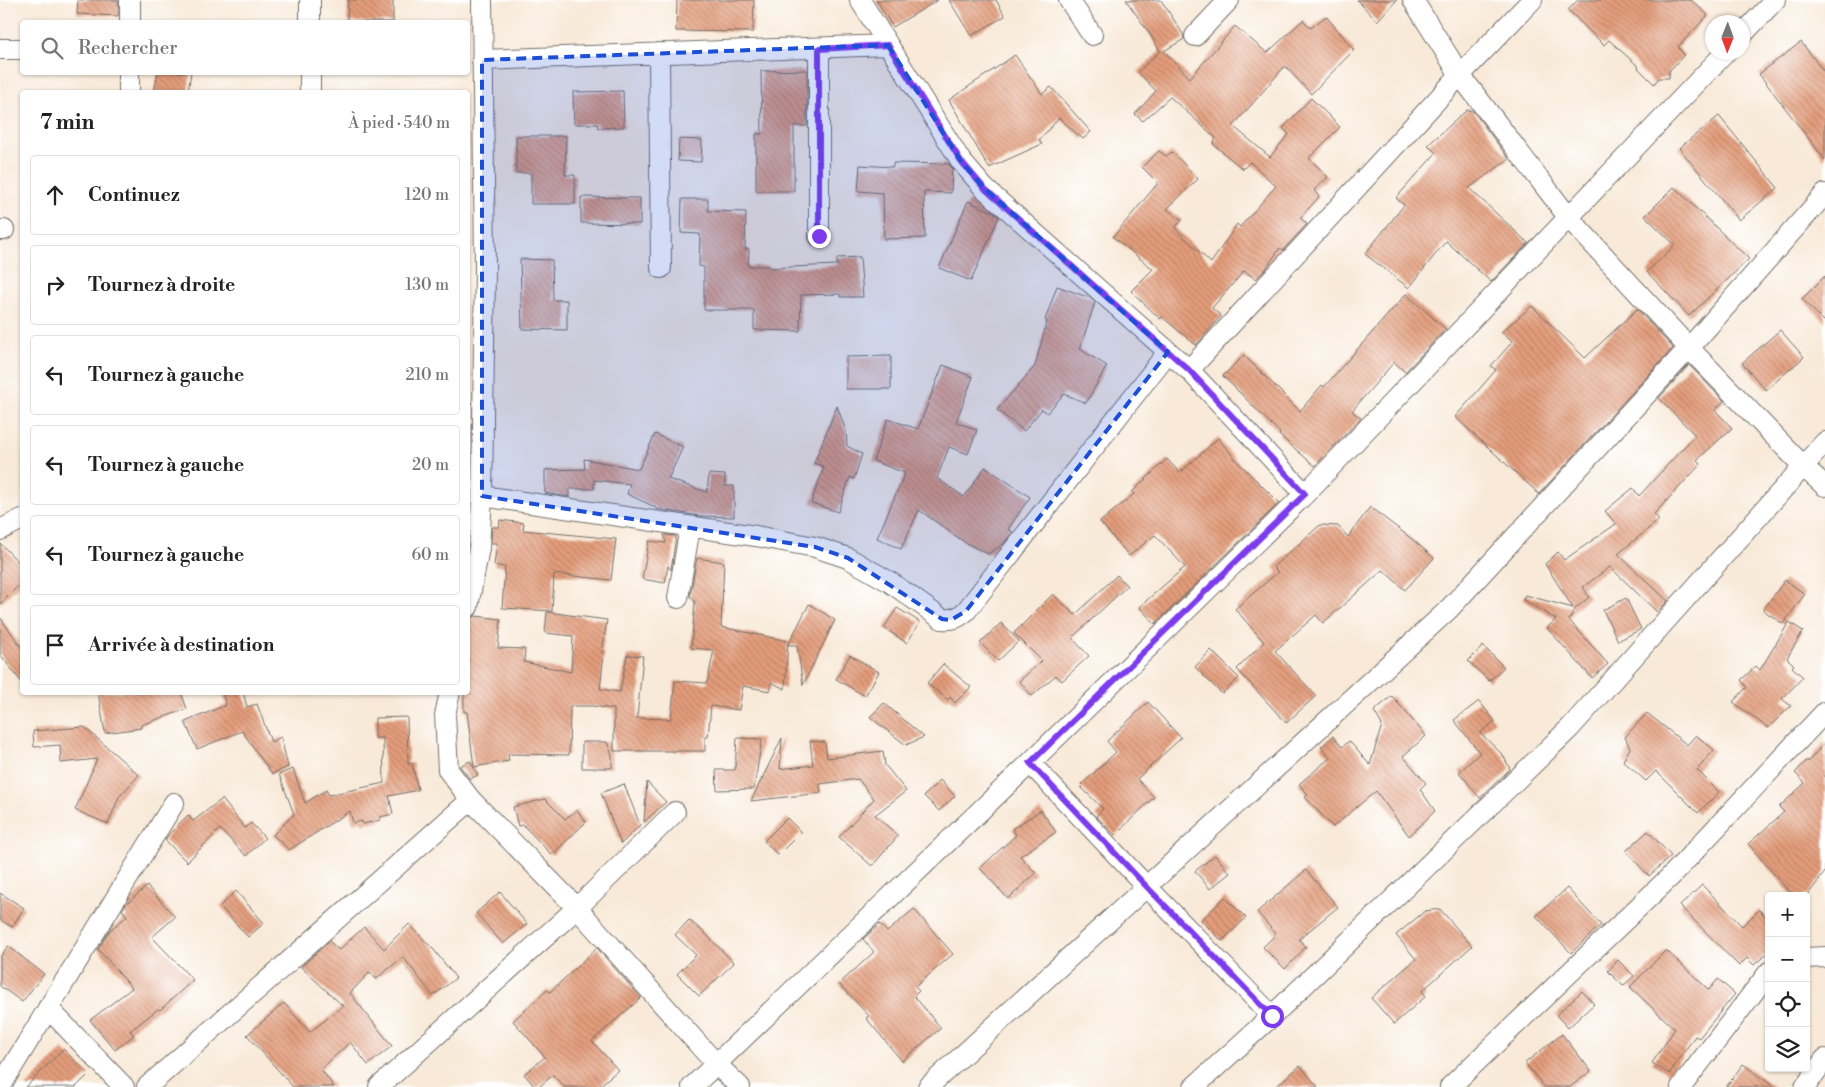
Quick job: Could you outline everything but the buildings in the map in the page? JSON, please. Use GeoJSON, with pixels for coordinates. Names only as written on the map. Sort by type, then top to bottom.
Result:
{"type":"FeatureCollection","features":[{"type":"Feature","properties":{"kind":"street"},"geometry":{"type":"LineString","coordinates":[[130,0],[130,20]]}},
{"type":"Feature","properties":{"kind":"street"},"geometry":{"type":"LineString","coordinates":[[310,0],[310,20]]}},
{"type":"Feature","properties":{"kind":"street"},"geometry":{"type":"LineString","coordinates":[[470,596],[479,548],[482,496],[485,267],[482,0]]}},
{"type":"Feature","properties":{"kind":"street"},"geometry":{"type":"LineString","coordinates":[[860,0],[961,161],[984,188],[1189,370],[1305,494]]}},
{"type":"Feature","properties":{"kind":"street"},"geometry":{"type":"LineString","coordinates":[[1069,0],[1092,35]]}},
{"type":"Feature","properties":{"kind":"street"},"geometry":{"type":"LineString","coordinates":[[1195,36],[1229,0]]}},
{"type":"Feature","properties":{"kind":"street"},"geometry":{"type":"LineString","coordinates":[[1413,0],[1460,75],[1569,218],[1689,348],[1825,486]]}},
{"type":"Feature","properties":{"kind":"street"},"geometry":{"type":"LineString","coordinates":[[1189,370],[1460,75],[1532,0]]}},
{"type":"Feature","properties":{"kind":"street"},"geometry":{"type":"LineString","coordinates":[[1750,27],[1775,0]]}},
{"type":"Feature","properties":{"kind":"street"},"geometry":{"type":"LineString","coordinates":[[482,60],[888,45]]}},
{"type":"Feature","properties":{"kind":"street"},"geometry":{"type":"LineString","coordinates":[[0,49],[20,49]]}},
{"type":"Feature","properties":{"kind":"street"},"geometry":{"type":"LineString","coordinates":[[819,49],[819,236]]}},
{"type":"Feature","properties":{"kind":"street"},"geometry":{"type":"LineString","coordinates":[[659,54],[660,268]]}},
{"type":"Feature","properties":{"kind":"street"},"geometry":{"type":"LineString","coordinates":[[692,1087],[1030,763],[1305,494],[1718,60]]}},
{"type":"Feature","properties":{"kind":"street"},"geometry":{"type":"LineString","coordinates":[[128,90],[129,75]]}},
{"type":"Feature","properties":{"kind":"street"},"geometry":{"type":"LineString","coordinates":[[310,75],[310,90]]}},
{"type":"Feature","properties":{"kind":"street"},"geometry":{"type":"LineString","coordinates":[[928,1087],[1448,610],[1689,348],[1825,194]]}},
{"type":"Feature","properties":{"kind":"street"},"geometry":{"type":"LineString","coordinates":[[482,496],[756,536],[805,545],[848,558],[890,582],[942,619],[951,620],[958,618],[966,611],[1168,352]]}},
{"type":"Feature","properties":{"kind":"street"},"geometry":{"type":"LineString","coordinates":[[1194,1087],[1272,1016],[1570,728],[1825,442]]}},
{"type":"Feature","properties":{"kind":"street"},"geometry":{"type":"LineString","coordinates":[[0,530],[20,520]]}},
{"type":"Feature","properties":{"kind":"street"},"geometry":{"type":"LineString","coordinates":[[678,598],[690,527]]}},
{"type":"Feature","properties":{"kind":"street"},"geometry":{"type":"LineString","coordinates":[[449,695],[445,715],[448,770],[471,800],[577,908],[716,1064],[740,1087]]}},
{"type":"Feature","properties":{"kind":"street"},"geometry":{"type":"LineString","coordinates":[[1450,1087],[1671,876],[1825,712]]}},
{"type":"Feature","properties":{"kind":"street"},"geometry":{"type":"LineString","coordinates":[[1030,763],[1272,1016]]}},
{"type":"Feature","properties":{"kind":"street"},"geometry":{"type":"LineString","coordinates":[[147,1087],[471,800]]}},
{"type":"Feature","properties":{"kind":"street"},"geometry":{"type":"LineString","coordinates":[[0,1087],[174,802]]}},
{"type":"Feature","properties":{"kind":"street"},"geometry":{"type":"LineString","coordinates":[[379,1087],[577,908],[675,812]]}},
{"type":"Feature","properties":{"kind":"street"},"geometry":{"type":"LineString","coordinates":[[1810,958],[1825,957]]}},
{"type":"Feature","properties":{"kind":"street"},"geometry":{"type":"LineString","coordinates":[[1681,1087],[1765,977]]}},
{"type":"Feature","properties":{"kind":"street"},"geometry":{"type":"LineString","coordinates":[[48,1008],[124,1087]]}},
{"type":"Feature","properties":{"kind":"street"},"geometry":{"type":"LineString","coordinates":[[1805,1087],[1825,1059]]}},
{"type":"Feature","properties":{"kind":"highlighted area"},"geometry":{"type":"Polygon","coordinates":[[[888,45],[961,161],[984,188],[1168,352],[966,611],[951,620],[942,619],[848,558],[815,547],[482,496],[482,60],[888,45]]]}},
{"type":"Feature","properties":{"kind":"route"},"geometry":{"type":"LineString","coordinates":[[819,236],[819,49],[888,45],[961,161],[984,188],[1189,370],[1305,494],[1030,763],[1272,1016]]}}]}
